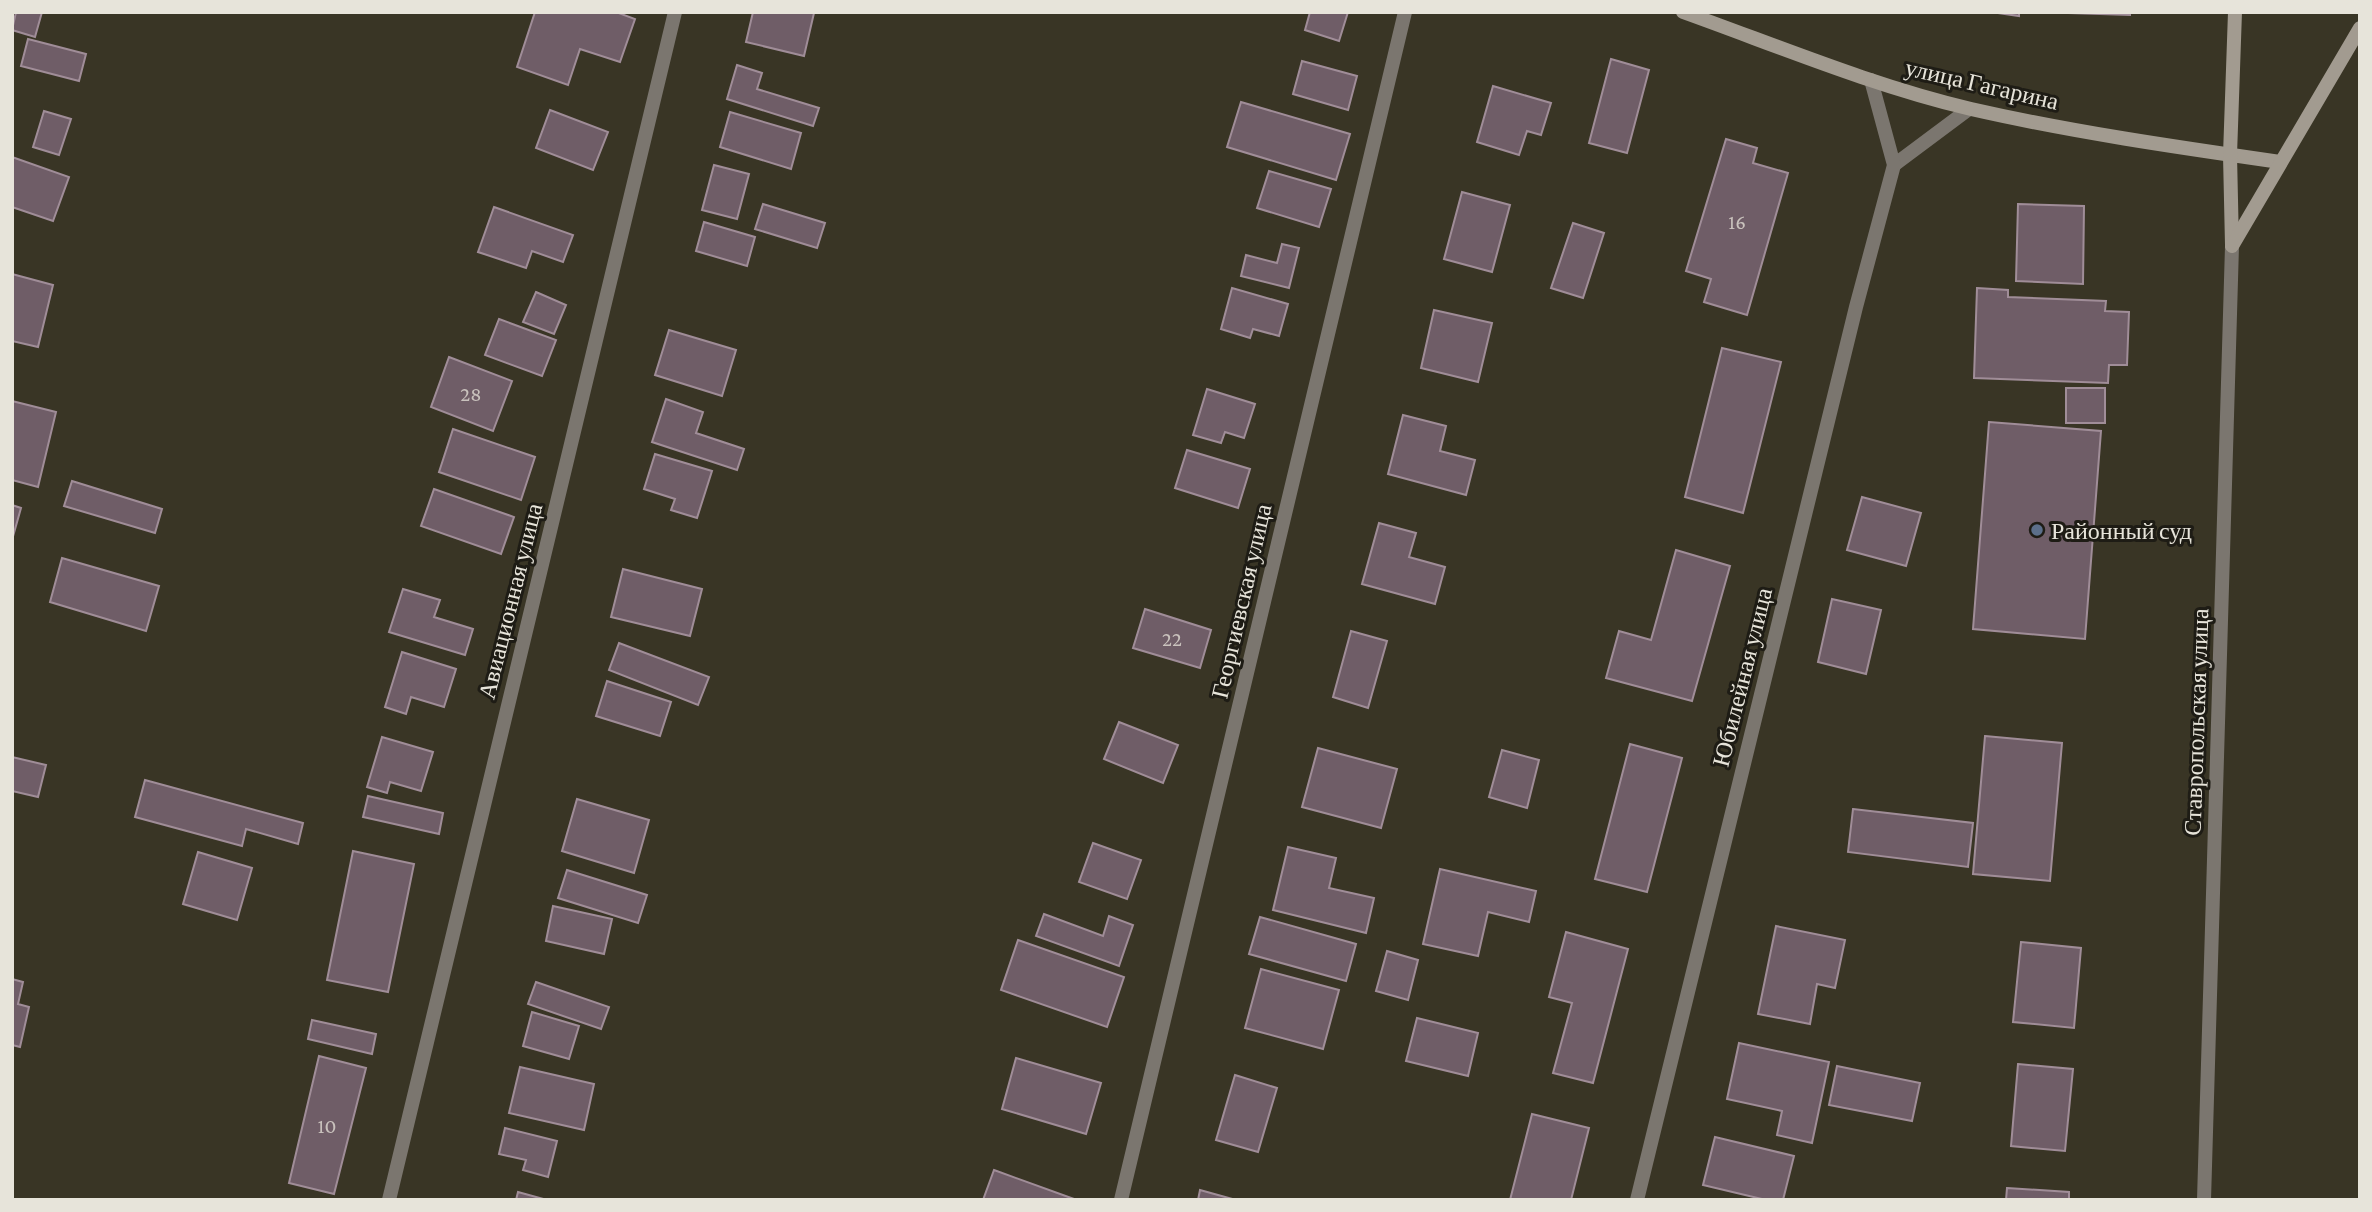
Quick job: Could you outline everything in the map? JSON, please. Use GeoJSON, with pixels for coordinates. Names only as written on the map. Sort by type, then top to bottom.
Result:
{"type":"FeatureCollection","features":[{"type":"Feature","properties":{"kind":"main road","name":"улица Гагарина"},"geometry":{"type":"LineString","coordinates":[[1683,12],[1871,80],[1969,108],[2142,142],[2280,162]]}},
{"type":"Feature","properties":{"kind":"main road","name":"Ставропольская улица"},"geometry":{"type":"LineString","coordinates":[[2232,246],[2230,155],[2235,12]]}},
{"type":"Feature","properties":{"kind":"main road","name":"Ставропольская улица"},"geometry":{"type":"LineString","coordinates":[[2232,246],[2360,28]]}},
{"type":"Feature","properties":{"kind":"street","name":"Авиационная улица"},"geometry":{"type":"LineString","coordinates":[[389,1200],[675,12]]}},
{"type":"Feature","properties":{"kind":"street","name":"Георгиевская улица"},"geometry":{"type":"LineString","coordinates":[[1121,1200],[1405,12]]}},
{"type":"Feature","properties":{"kind":"street"},"geometry":{"type":"LineString","coordinates":[[1871,80],[1894,165],[1969,108]]}},
{"type":"Feature","properties":{"kind":"street","name":"Юбилейная улица"},"geometry":{"type":"LineString","coordinates":[[1637,1200],[1856,307],[1894,165]]}},
{"type":"Feature","properties":{"kind":"street","name":"Ставропольская улица"},"geometry":{"type":"LineString","coordinates":[[2204,1200],[2232,246]]}},
{"type":"Feature","properties":{"kind":"building"},"geometry":{"type":"Polygon","coordinates":[[[16,12],[42,12],[35,37],[12,30],[16,12]]]}},
{"type":"Feature","properties":{"kind":"building"},"geometry":{"type":"Polygon","coordinates":[[[535,12],[616,12],[635,19],[620,62],[580,49],[568,85],[517,67],[535,12]]]}},
{"type":"Feature","properties":{"kind":"building"},"geometry":{"type":"Polygon","coordinates":[[[753,12],[814,13],[804,56],[746,42],[753,12]]]}},
{"type":"Feature","properties":{"kind":"building"},"geometry":{"type":"Polygon","coordinates":[[[1310,12],[1348,12],[1339,41],[1305,30],[1310,12]]]}},
{"type":"Feature","properties":{"kind":"building"},"geometry":{"type":"Polygon","coordinates":[[[1991,12],[2019,12],[2019,16],[1991,12]]]}},
{"type":"Feature","properties":{"kind":"building"},"geometry":{"type":"Polygon","coordinates":[[[2130,12],[2130,15],[2069,13],[2130,12]]]}},
{"type":"Feature","properties":{"kind":"building"},"geometry":{"type":"Polygon","coordinates":[[[28,39],[86,54],[79,81],[21,66],[28,39]]]}},
{"type":"Feature","properties":{"kind":"building"},"geometry":{"type":"Polygon","coordinates":[[[1611,59],[1649,70],[1627,153],[1589,143],[1611,59]]]}},
{"type":"Feature","properties":{"kind":"building"},"geometry":{"type":"Polygon","coordinates":[[[1302,61],[1357,76],[1348,110],[1293,94],[1302,61]]]}},
{"type":"Feature","properties":{"kind":"building"},"geometry":{"type":"Polygon","coordinates":[[[737,65],[762,73],[757,89],[819,108],[813,126],[727,99],[737,65]]]}},
{"type":"Feature","properties":{"kind":"building"},"geometry":{"type":"Polygon","coordinates":[[[1493,86],[1551,103],[1541,135],[1527,131],[1519,155],[1477,142],[1493,86]]]}},
{"type":"Feature","properties":{"kind":"building"},"geometry":{"type":"Polygon","coordinates":[[[1241,102],[1350,134],[1336,180],[1227,147],[1241,102]]]}},
{"type":"Feature","properties":{"kind":"building"},"geometry":{"type":"Polygon","coordinates":[[[550,110],[608,132],[593,170],[536,148],[550,110]]]}},
{"type":"Feature","properties":{"kind":"building"},"geometry":{"type":"Polygon","coordinates":[[[44,111],[71,119],[59,155],[33,147],[44,111]]]}},
{"type":"Feature","properties":{"kind":"building"},"geometry":{"type":"Polygon","coordinates":[[[730,112],[801,133],[791,169],[720,147],[730,112]]]}},
{"type":"Feature","properties":{"kind":"building"},"geometry":{"type":"Polygon","coordinates":[[[1726,139],[1757,148],[1753,163],[1788,173],[1747,315],[1704,302],[1711,279],[1686,271],[1726,139]]]}},
{"type":"Feature","properties":{"kind":"building"},"geometry":{"type":"Polygon","coordinates":[[[12,157],[69,177],[53,221],[12,207],[12,157]]]}},
{"type":"Feature","properties":{"kind":"building"},"geometry":{"type":"Polygon","coordinates":[[[714,165],[749,174],[737,219],[702,210],[714,165]]]}},
{"type":"Feature","properties":{"kind":"building"},"geometry":{"type":"Polygon","coordinates":[[[1269,171],[1331,189],[1319,227],[1257,208],[1269,171]]]}},
{"type":"Feature","properties":{"kind":"building"},"geometry":{"type":"Polygon","coordinates":[[[1462,192],[1510,205],[1492,272],[1444,259],[1462,192]]]}},
{"type":"Feature","properties":{"kind":"building"},"geometry":{"type":"Polygon","coordinates":[[[763,204],[825,223],[817,248],[755,229],[763,204]]]}},
{"type":"Feature","properties":{"kind":"building"},"geometry":{"type":"Polygon","coordinates":[[[2018,204],[2084,206],[2083,284],[2016,281],[2018,204]]]}},
{"type":"Feature","properties":{"kind":"building"},"geometry":{"type":"Polygon","coordinates":[[[494,207],[573,235],[563,262],[532,251],[526,268],[478,252],[494,207]]]}},
{"type":"Feature","properties":{"kind":"building"},"geometry":{"type":"Polygon","coordinates":[[[704,222],[755,237],[747,266],[696,251],[704,222]]]}},
{"type":"Feature","properties":{"kind":"building"},"geometry":{"type":"Polygon","coordinates":[[[1573,223],[1604,233],[1583,298],[1551,288],[1573,223]]]}},
{"type":"Feature","properties":{"kind":"building"},"geometry":{"type":"Polygon","coordinates":[[[1282,244],[1299,248],[1289,288],[1241,276],[1246,255],[1277,263],[1282,244]]]}},
{"type":"Feature","properties":{"kind":"building"},"geometry":{"type":"Polygon","coordinates":[[[12,274],[53,285],[38,347],[12,341],[12,274]]]}},
{"type":"Feature","properties":{"kind":"building"},"geometry":{"type":"Polygon","coordinates":[[[1232,288],[1288,304],[1279,336],[1253,329],[1250,338],[1221,329],[1232,288]]]}},
{"type":"Feature","properties":{"kind":"building"},"geometry":{"type":"Polygon","coordinates":[[[1977,288],[2008,290],[2008,297],[2106,301],[2105,311],[2129,312],[2127,365],[2109,365],[2108,383],[1974,378],[1977,288]]]}},
{"type":"Feature","properties":{"kind":"building"},"geometry":{"type":"Polygon","coordinates":[[[536,292],[566,305],[554,334],[523,322],[536,292]]]}},
{"type":"Feature","properties":{"kind":"building"},"geometry":{"type":"Polygon","coordinates":[[[1434,310],[1492,323],[1478,382],[1421,368],[1434,310]]]}},
{"type":"Feature","properties":{"kind":"building"},"geometry":{"type":"Polygon","coordinates":[[[499,319],[556,340],[542,376],[485,355],[499,319]]]}},
{"type":"Feature","properties":{"kind":"building"},"geometry":{"type":"Polygon","coordinates":[[[669,330],[736,350],[722,396],[655,375],[669,330]]]}},
{"type":"Feature","properties":{"kind":"building"},"geometry":{"type":"Polygon","coordinates":[[[1722,348],[1781,362],[1743,513],[1685,497],[1722,348]]]}},
{"type":"Feature","properties":{"kind":"building"},"geometry":{"type":"Polygon","coordinates":[[[449,357],[512,381],[493,431],[431,407],[449,357]]]}},
{"type":"Feature","properties":{"kind":"building"},"geometry":{"type":"Polygon","coordinates":[[[2066,388],[2105,388],[2105,423],[2066,423],[2066,388]]]}},
{"type":"Feature","properties":{"kind":"building"},"geometry":{"type":"Polygon","coordinates":[[[1207,389],[1255,404],[1244,438],[1225,432],[1221,443],[1193,435],[1207,389]]]}},
{"type":"Feature","properties":{"kind":"building"},"geometry":{"type":"Polygon","coordinates":[[[666,399],[703,412],[696,433],[744,449],[737,470],[652,442],[666,399]]]}},
{"type":"Feature","properties":{"kind":"building"},"geometry":{"type":"Polygon","coordinates":[[[12,401],[56,412],[38,487],[12,480],[12,401]]]}},
{"type":"Feature","properties":{"kind":"building"},"geometry":{"type":"Polygon","coordinates":[[[1403,415],[1446,426],[1440,451],[1475,460],[1466,495],[1388,474],[1403,415]]]}},
{"type":"Feature","properties":{"kind":"building","name":"Районный суд"},"geometry":{"type":"Polygon","coordinates":[[[1989,422],[2101,431],[2085,639],[1973,629],[1989,422]]]}},
{"type":"Feature","properties":{"kind":"building"},"geometry":{"type":"Polygon","coordinates":[[[453,429],[535,457],[521,500],[439,472],[453,429]]]}},
{"type":"Feature","properties":{"kind":"building"},"geometry":{"type":"Polygon","coordinates":[[[1187,450],[1250,469],[1238,508],[1175,488],[1187,450]]]}},
{"type":"Feature","properties":{"kind":"building"},"geometry":{"type":"Polygon","coordinates":[[[655,454],[712,471],[697,518],[671,510],[675,499],[644,489],[655,454]]]}},
{"type":"Feature","properties":{"kind":"building"},"geometry":{"type":"Polygon","coordinates":[[[72,481],[162,509],[155,533],[64,506],[72,481]]]}},
{"type":"Feature","properties":{"kind":"building"},"geometry":{"type":"Polygon","coordinates":[[[434,489],[514,517],[501,554],[421,526],[434,489]]]}},
{"type":"Feature","properties":{"kind":"building"},"geometry":{"type":"Polygon","coordinates":[[[1862,497],[1921,513],[1906,566],[1847,550],[1862,497]]]}},
{"type":"Feature","properties":{"kind":"building"},"geometry":{"type":"Polygon","coordinates":[[[12,505],[21,508],[12,540],[12,505]]]}},
{"type":"Feature","properties":{"kind":"building"},"geometry":{"type":"Polygon","coordinates":[[[1379,523],[1416,533],[1409,557],[1445,567],[1435,604],[1362,584],[1379,523]]]}},
{"type":"Feature","properties":{"kind":"building"},"geometry":{"type":"Polygon","coordinates":[[[1676,550],[1730,566],[1692,701],[1606,678],[1619,631],[1651,640],[1676,550]]]}},
{"type":"Feature","properties":{"kind":"building"},"geometry":{"type":"Polygon","coordinates":[[[62,558],[159,586],[146,631],[50,602],[62,558]]]}},
{"type":"Feature","properties":{"kind":"building"},"geometry":{"type":"Polygon","coordinates":[[[623,569],[702,589],[690,636],[611,617],[623,569]]]}},
{"type":"Feature","properties":{"kind":"building"},"geometry":{"type":"Polygon","coordinates":[[[403,589],[440,600],[434,617],[473,629],[465,655],[389,632],[403,589]]]}},
{"type":"Feature","properties":{"kind":"building"},"geometry":{"type":"Polygon","coordinates":[[[1832,599],[1881,610],[1866,674],[1818,662],[1832,599]]]}},
{"type":"Feature","properties":{"kind":"building"},"geometry":{"type":"Polygon","coordinates":[[[1145,609],[1211,630],[1200,668],[1133,648],[1145,609]]]}},
{"type":"Feature","properties":{"kind":"building"},"geometry":{"type":"Polygon","coordinates":[[[1351,631],[1387,641],[1368,708],[1333,697],[1351,631]]]}},
{"type":"Feature","properties":{"kind":"building"},"geometry":{"type":"Polygon","coordinates":[[[619,643],[709,677],[698,705],[609,670],[619,643]]]}},
{"type":"Feature","properties":{"kind":"building"},"geometry":{"type":"Polygon","coordinates":[[[402,652],[456,669],[444,707],[411,697],[406,714],[385,707],[402,652]]]}},
{"type":"Feature","properties":{"kind":"building"},"geometry":{"type":"Polygon","coordinates":[[[607,681],[671,702],[660,736],[596,716],[607,681]]]}},
{"type":"Feature","properties":{"kind":"building"},"geometry":{"type":"Polygon","coordinates":[[[1119,722],[1178,745],[1163,783],[1104,759],[1119,722]]]}},
{"type":"Feature","properties":{"kind":"building"},"geometry":{"type":"Polygon","coordinates":[[[1985,736],[2062,743],[2050,881],[1973,874],[1985,736]]]}},
{"type":"Feature","properties":{"kind":"building"},"geometry":{"type":"Polygon","coordinates":[[[382,737],[433,752],[421,791],[390,782],[387,793],[367,787],[382,737]]]}},
{"type":"Feature","properties":{"kind":"building"},"geometry":{"type":"Polygon","coordinates":[[[1630,744],[1682,758],[1647,892],[1595,879],[1630,744]]]}},
{"type":"Feature","properties":{"kind":"building"},"geometry":{"type":"Polygon","coordinates":[[[1318,748],[1397,769],[1381,828],[1302,807],[1318,748]]]}},
{"type":"Feature","properties":{"kind":"building"},"geometry":{"type":"Polygon","coordinates":[[[1502,750],[1539,760],[1527,808],[1489,797],[1502,750]]]}},
{"type":"Feature","properties":{"kind":"building"},"geometry":{"type":"Polygon","coordinates":[[[12,757],[46,765],[38,797],[12,791],[12,757]]]}},
{"type":"Feature","properties":{"kind":"building"},"geometry":{"type":"Polygon","coordinates":[[[145,780],[303,823],[298,844],[246,829],[242,846],[135,817],[145,780]]]}},
{"type":"Feature","properties":{"kind":"building"},"geometry":{"type":"Polygon","coordinates":[[[368,796],[443,813],[439,834],[363,817],[368,796]]]}},
{"type":"Feature","properties":{"kind":"building"},"geometry":{"type":"Polygon","coordinates":[[[577,799],[649,820],[634,873],[562,851],[577,799]]]}},
{"type":"Feature","properties":{"kind":"building"},"geometry":{"type":"Polygon","coordinates":[[[1853,809],[1973,823],[1968,867],[1848,852],[1853,809]]]}},
{"type":"Feature","properties":{"kind":"building"},"geometry":{"type":"Polygon","coordinates":[[[1093,843],[1141,860],[1127,899],[1079,882],[1093,843]]]}},
{"type":"Feature","properties":{"kind":"building"},"geometry":{"type":"Polygon","coordinates":[[[1288,847],[1336,858],[1329,888],[1374,898],[1366,933],[1273,910],[1288,847]]]}},
{"type":"Feature","properties":{"kind":"building"},"geometry":{"type":"Polygon","coordinates":[[[353,851],[414,864],[388,992],[327,980],[353,851]]]}},
{"type":"Feature","properties":{"kind":"building"},"geometry":{"type":"Polygon","coordinates":[[[198,852],[252,868],[237,920],[183,904],[198,852]]]}},
{"type":"Feature","properties":{"kind":"building"},"geometry":{"type":"Polygon","coordinates":[[[1440,869],[1536,891],[1529,922],[1488,912],[1478,956],[1423,944],[1440,869]]]}},
{"type":"Feature","properties":{"kind":"building"},"geometry":{"type":"Polygon","coordinates":[[[567,870],[647,895],[638,923],[558,898],[567,870]]]}},
{"type":"Feature","properties":{"kind":"building"},"geometry":{"type":"Polygon","coordinates":[[[553,906],[612,919],[604,954],[546,941],[553,906]]]}},
{"type":"Feature","properties":{"kind":"building"},"geometry":{"type":"Polygon","coordinates":[[[1044,914],[1103,936],[1109,916],[1133,925],[1119,966],[1036,936],[1044,914]]]}},
{"type":"Feature","properties":{"kind":"building"},"geometry":{"type":"Polygon","coordinates":[[[1260,917],[1356,944],[1346,981],[1249,954],[1260,917]]]}},
{"type":"Feature","properties":{"kind":"building"},"geometry":{"type":"Polygon","coordinates":[[[1776,926],[1845,940],[1835,988],[1817,984],[1810,1024],[1758,1014],[1776,926]]]}},
{"type":"Feature","properties":{"kind":"building"},"geometry":{"type":"Polygon","coordinates":[[[1566,932],[1628,949],[1593,1083],[1553,1073],[1572,1003],[1549,997],[1566,932]]]}},
{"type":"Feature","properties":{"kind":"building"},"geometry":{"type":"Polygon","coordinates":[[[1018,940],[1124,977],[1107,1027],[1001,990],[1018,940]]]}},
{"type":"Feature","properties":{"kind":"building"},"geometry":{"type":"Polygon","coordinates":[[[2021,942],[2081,948],[2074,1028],[2013,1022],[2021,942]]]}},
{"type":"Feature","properties":{"kind":"building"},"geometry":{"type":"Polygon","coordinates":[[[1387,951],[1418,960],[1408,1000],[1376,991],[1387,951]]]}},
{"type":"Feature","properties":{"kind":"building"},"geometry":{"type":"Polygon","coordinates":[[[1261,969],[1339,990],[1323,1049],[1245,1028],[1261,969]]]}},
{"type":"Feature","properties":{"kind":"building"},"geometry":{"type":"Polygon","coordinates":[[[12,979],[23,982],[18,1004],[29,1007],[20,1047],[12,1045],[12,979]]]}},
{"type":"Feature","properties":{"kind":"building"},"geometry":{"type":"Polygon","coordinates":[[[536,982],[609,1007],[601,1029],[528,1004],[536,982]]]}},
{"type":"Feature","properties":{"kind":"building"},"geometry":{"type":"Polygon","coordinates":[[[532,1012],[579,1026],[569,1059],[523,1046],[532,1012]]]}},
{"type":"Feature","properties":{"kind":"building"},"geometry":{"type":"Polygon","coordinates":[[[1417,1018],[1478,1033],[1468,1076],[1406,1061],[1417,1018]]]}},
{"type":"Feature","properties":{"kind":"building"},"geometry":{"type":"Polygon","coordinates":[[[312,1020],[376,1034],[372,1054],[308,1039],[312,1020]]]}},
{"type":"Feature","properties":{"kind":"building"},"geometry":{"type":"Polygon","coordinates":[[[1739,1043],[1829,1062],[1812,1143],[1777,1135],[1782,1111],[1727,1099],[1739,1043]]]}},
{"type":"Feature","properties":{"kind":"building"},"geometry":{"type":"Polygon","coordinates":[[[319,1056],[366,1068],[334,1194],[289,1183],[319,1056]]]}},
{"type":"Feature","properties":{"kind":"building"},"geometry":{"type":"Polygon","coordinates":[[[1016,1058],[1101,1083],[1086,1134],[1002,1109],[1016,1058]]]}},
{"type":"Feature","properties":{"kind":"building"},"geometry":{"type":"Polygon","coordinates":[[[2018,1064],[2073,1069],[2065,1151],[2011,1146],[2018,1064]]]}},
{"type":"Feature","properties":{"kind":"building"},"geometry":{"type":"Polygon","coordinates":[[[1837,1066],[1920,1083],[1912,1121],[1829,1105],[1837,1066]]]}},
{"type":"Feature","properties":{"kind":"building"},"geometry":{"type":"Polygon","coordinates":[[[520,1067],[594,1084],[584,1130],[509,1113],[520,1067]]]}},
{"type":"Feature","properties":{"kind":"building"},"geometry":{"type":"Polygon","coordinates":[[[1235,1075],[1277,1088],[1258,1152],[1216,1140],[1235,1075]]]}},
{"type":"Feature","properties":{"kind":"building"},"geometry":{"type":"Polygon","coordinates":[[[1532,1114],[1589,1128],[1571,1200],[1510,1200],[1532,1114]]]}},
{"type":"Feature","properties":{"kind":"building"},"geometry":{"type":"Polygon","coordinates":[[[505,1128],[557,1141],[548,1177],[523,1170],[526,1160],[499,1154],[505,1128]]]}},
{"type":"Feature","properties":{"kind":"building"},"geometry":{"type":"Polygon","coordinates":[[[1715,1137],[1794,1156],[1783,1200],[1766,1200],[1703,1185],[1715,1137]]]}},
{"type":"Feature","properties":{"kind":"building"},"geometry":{"type":"Polygon","coordinates":[[[994,1170],[1074,1199],[983,1200],[994,1170]]]}},
{"type":"Feature","properties":{"kind":"building"},"geometry":{"type":"Polygon","coordinates":[[[2007,1188],[2069,1192],[2069,1200],[2006,1200],[2007,1188]]]}},
{"type":"Feature","properties":{"kind":"building"},"geometry":{"type":"Polygon","coordinates":[[[1200,1190],[1236,1200],[1198,1200],[1200,1190]]]}},
{"type":"Feature","properties":{"kind":"building"},"geometry":{"type":"Polygon","coordinates":[[[518,1192],[547,1200],[516,1200],[518,1192]]]}},
{"type":"Feature","properties":{"kind":"place","name":"Районный суд"},"geometry":{"type":"Point","coordinates":[2037,530]}}]}
